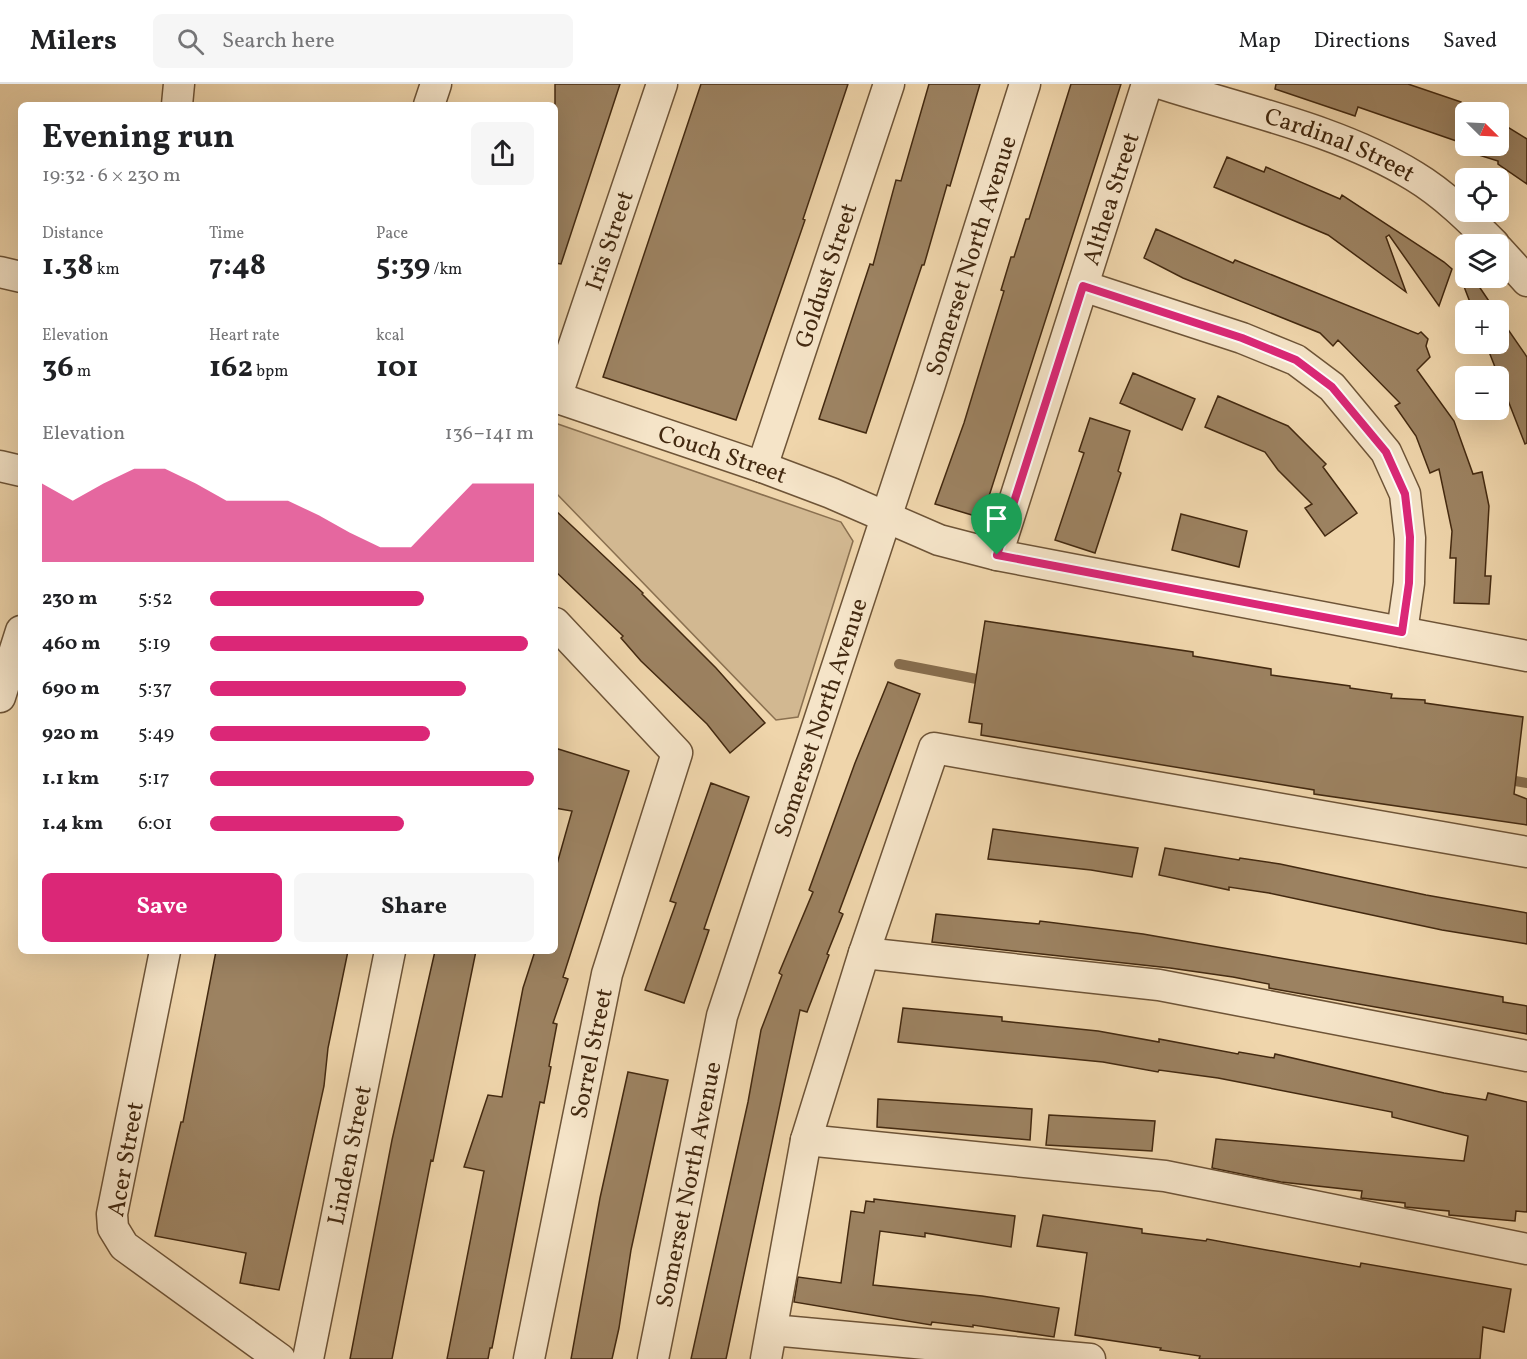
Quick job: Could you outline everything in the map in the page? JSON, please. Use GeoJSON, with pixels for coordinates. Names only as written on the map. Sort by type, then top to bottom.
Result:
{"type":"FeatureCollection","features":[{"type":"Feature","properties":{"kind":"street"},"geometry":{"type":"LineString","coordinates":[[177,102],[179,84]]}},
{"type":"Feature","properties":{"kind":"street"},"geometry":{"type":"LineString","coordinates":[[430,102],[436,84]]}},
{"type":"Feature","properties":{"kind":"street","name":"Iris Street"},"geometry":{"type":"LineString","coordinates":[[558,391],[662,84]]}},
{"type":"Feature","properties":{"kind":"street","name":"Goldust Street"},"geometry":{"type":"LineString","coordinates":[[762,467],[889,84]]}},
{"type":"Feature","properties":{"kind":"street","name":"Somerset North Avenue"},"geometry":{"type":"LineString","coordinates":[[653,1359],[722,1016],[1025,84]]}},
{"type":"Feature","properties":{"kind":"street","name":"Althea Street"},"geometry":{"type":"LineString","coordinates":[[997,555],[1147,84]]}},
{"type":"Feature","properties":{"kind":"street","name":"Cardinal Street"},"geometry":{"type":"LineString","coordinates":[[1162,84],[1341,141],[1415,177],[1464,215],[1484,234]]}},
{"type":"Feature","properties":{"kind":"street"},"geometry":{"type":"LineString","coordinates":[[1509,261],[1527,281]]}},
{"type":"Feature","properties":{"kind":"street"},"geometry":{"type":"LineString","coordinates":[[0,272],[18,276]]}},
{"type":"Feature","properties":{"kind":"street"},"geometry":{"type":"LineString","coordinates":[[1083,286],[1242,338],[1296,360],[1332,387],[1386,452],[1405,494],[1410,537],[1409,583],[1402,632]]}},
{"type":"Feature","properties":{"kind":"street","name":"Couch Street"},"geometry":{"type":"LineString","coordinates":[[558,398],[762,467],[939,540],[997,555],[1527,656]]}},
{"type":"Feature","properties":{"kind":"street"},"geometry":{"type":"LineString","coordinates":[[0,466],[18,470]]}},
{"type":"Feature","properties":{"kind":"street","name":"Sorrel Street"},"geometry":{"type":"LineString","coordinates":[[529,1359],[607,974],[677,753],[558,626]]}},
{"type":"Feature","properties":{"kind":"street"},"geometry":{"type":"LineString","coordinates":[[0,697],[18,640]]}},
{"type":"Feature","properties":{"kind":"street"},"geometry":{"type":"LineString","coordinates":[[766,1359],[806,1140],[864,953],[934,748],[1527,852]]}},
{"type":"Feature","properties":{"kind":"street"},"geometry":{"type":"LineString","coordinates":[[864,953],[1159,985],[1527,1056]]}},
{"type":"Feature","properties":{"kind":"street","name":"Acer Street"},"geometry":{"type":"LineString","coordinates":[[164,954],[112,1214],[113,1228],[124,1246],[280,1359]]}},
{"type":"Feature","properties":{"kind":"street","name":"Linden Street"},"geometry":{"type":"LineString","coordinates":[[308,1359],[389,954]]}},
{"type":"Feature","properties":{"kind":"street"},"geometry":{"type":"LineString","coordinates":[[806,1140],[1165,1176],[1527,1249]]}},
{"type":"Feature","properties":{"kind":"street"},"geometry":{"type":"LineString","coordinates":[[772,1330],[1090,1359]]}},
{"type":"Feature","properties":{"kind":"shaded area"},"geometry":{"type":"Polygon","coordinates":[[[558,424],[841,522],[853,541],[798,717],[776,720],[558,495],[558,424]]]}},
{"type":"Feature","properties":{"kind":"building"},"geometry":{"type":"Polygon","coordinates":[[[555,84],[620,84],[561,264],[558,264],[558,102],[555,102],[555,84]]]}},
{"type":"Feature","properties":{"kind":"building"},"geometry":{"type":"Polygon","coordinates":[[[701,84],[848,84],[803,219],[805,220],[736,420],[603,377],[701,84]]]}},
{"type":"Feature","properties":{"kind":"building"},"geometry":{"type":"Polygon","coordinates":[[[929,84],[980,84],[950,186],[947,185],[924,265],[922,265],[866,433],[819,419],[870,264],[873,265],[896,180],[901,181],[929,84]]]}},
{"type":"Feature","properties":{"kind":"building"},"geometry":{"type":"Polygon","coordinates":[[[1071,84],[1121,84],[982,518],[935,504],[964,423],[1004,291],[1001,290],[1011,257],[1014,257],[1026,219],[1029,219],[1071,84]]]}},
{"type":"Feature","properties":{"kind":"building"},"geometry":{"type":"Polygon","coordinates":[[[1276,84],[1408,84],[1461,102],[1455,102],[1455,141],[1358,107],[1355,116],[1275,89],[1276,84]]]}},
{"type":"Feature","properties":{"kind":"building"},"geometry":{"type":"Polygon","coordinates":[[[1509,128],[1527,139],[1527,184],[1509,172],[1509,168],[1498,164],[1498,161],[1482,156],[1509,156],[1509,128]]]}},
{"type":"Feature","properties":{"kind":"building"},"geometry":{"type":"Polygon","coordinates":[[[1227,157],[1264,172],[1266,167],[1340,199],[1342,195],[1444,262],[1452,269],[1439,306],[1389,235],[1386,237],[1406,292],[1328,235],[1214,187],[1227,157]]]}},
{"type":"Feature","properties":{"kind":"building"},"geometry":{"type":"Polygon","coordinates":[[[1156,229],[1233,263],[1235,260],[1418,334],[1421,332],[1428,339],[1426,346],[1430,357],[1417,370],[1454,421],[1473,474],[1482,472],[1489,506],[1485,576],[1491,576],[1489,604],[1454,603],[1456,558],[1450,558],[1452,531],[1439,469],[1430,473],[1416,436],[1395,406],[1400,403],[1338,340],[1333,346],[1320,333],[1183,278],[1144,258],[1156,229]]]}},
{"type":"Feature","properties":{"kind":"building"},"geometry":{"type":"Polygon","coordinates":[[[1465,288],[1480,288],[1488,300],[1469,300],[1465,288]]]}},
{"type":"Feature","properties":{"kind":"building"},"geometry":{"type":"Polygon","coordinates":[[[1509,331],[1527,357],[1527,443],[1525,444],[1509,403],[1509,366],[1495,366],[1490,354],[1509,354],[1509,331]]]}},
{"type":"Feature","properties":{"kind":"building"},"geometry":{"type":"Polygon","coordinates":[[[1133,373],[1195,399],[1182,430],[1120,403],[1133,373]]]}},
{"type":"Feature","properties":{"kind":"building"},"geometry":{"type":"Polygon","coordinates":[[[1218,396],[1288,426],[1326,464],[1323,467],[1357,513],[1325,536],[1305,508],[1312,504],[1278,470],[1265,452],[1205,427],[1218,396]]]}},
{"type":"Feature","properties":{"kind":"building"},"geometry":{"type":"Polygon","coordinates":[[[1090,418],[1130,431],[1118,471],[1121,473],[1095,553],[1055,540],[1084,453],[1079,451],[1090,418]]]}},
{"type":"Feature","properties":{"kind":"building"},"geometry":{"type":"Polygon","coordinates":[[[558,513],[643,593],[716,668],[765,723],[730,753],[707,724],[641,661],[621,638],[623,636],[558,574],[558,513]]]}},
{"type":"Feature","properties":{"kind":"building"},"geometry":{"type":"Polygon","coordinates":[[[1181,514],[1247,531],[1239,567],[1172,550],[1181,514]]]}},
{"type":"Feature","properties":{"kind":"building"},"geometry":{"type":"Polygon","coordinates":[[[985,621],[1193,652],[1193,656],[1271,669],[1271,675],[1392,694],[1391,698],[1425,700],[1425,703],[1523,717],[1514,794],[1527,799],[1527,825],[1314,794],[1314,790],[981,735],[982,724],[969,722],[985,621]]]}},
{"type":"Feature","properties":{"kind":"building"},"geometry":{"type":"Polygon","coordinates":[[[888,682],[920,694],[839,912],[843,914],[827,954],[829,955],[807,1012],[800,1010],[726,1359],[691,1359],[748,1102],[761,1030],[782,975],[779,973],[813,892],[809,890],[855,763],[888,682]]]}},
{"type":"Feature","properties":{"kind":"building"},"geometry":{"type":"Polygon","coordinates":[[[558,749],[629,771],[563,977],[568,979],[553,1023],[557,1024],[549,1066],[551,1067],[544,1103],[540,1102],[492,1348],[490,1348],[488,1359],[447,1359],[484,1171],[464,1167],[488,1095],[502,1097],[523,988],[534,954],[558,954],[558,860],[572,811],[558,809],[558,749]]]}},
{"type":"Feature","properties":{"kind":"building"},"geometry":{"type":"Polygon","coordinates":[[[711,783],[749,797],[704,929],[709,930],[684,1003],[645,990],[676,903],[670,901],[711,783]]]}},
{"type":"Feature","properties":{"kind":"building"},"geometry":{"type":"Polygon","coordinates":[[[993,829],[1138,848],[1132,877],[1091,870],[988,859],[993,829]]]}},
{"type":"Feature","properties":{"kind":"building"},"geometry":{"type":"Polygon","coordinates":[[[1165,848],[1280,864],[1426,895],[1527,913],[1527,944],[1442,930],[1269,893],[1229,887],[1229,890],[1159,875],[1165,848]]]}},
{"type":"Feature","properties":{"kind":"building"},"geometry":{"type":"Polygon","coordinates":[[[936,914],[1039,924],[1040,921],[1143,934],[1503,997],[1503,1002],[1527,1006],[1527,1034],[1269,988],[1269,984],[1233,977],[932,942],[936,914]]]}},
{"type":"Feature","properties":{"kind":"building"},"geometry":{"type":"Polygon","coordinates":[[[215,954],[347,954],[328,1048],[324,1086],[279,1290],[240,1283],[246,1253],[155,1236],[181,1122],[183,1122],[215,954]]]}},
{"type":"Feature","properties":{"kind":"building"},"geometry":{"type":"Polygon","coordinates":[[[434,954],[475,954],[433,1161],[431,1160],[392,1359],[350,1359],[392,1140],[434,954]]]}},
{"type":"Feature","properties":{"kind":"building"},"geometry":{"type":"Polygon","coordinates":[[[903,1008],[1002,1017],[1002,1021],[1098,1031],[1159,1042],[1159,1039],[1238,1054],[1239,1052],[1274,1058],[1275,1054],[1444,1093],[1486,1100],[1488,1093],[1527,1102],[1527,1212],[1516,1211],[1515,1221],[1449,1215],[1449,1211],[1405,1207],[1405,1203],[1361,1198],[1362,1191],[1281,1182],[1212,1168],[1216,1139],[1464,1161],[1468,1136],[1392,1117],[1392,1112],[1218,1078],[1159,1070],[1158,1072],[1103,1062],[898,1042],[903,1008]]]}},
{"type":"Feature","properties":{"kind":"building"},"geometry":{"type":"Polygon","coordinates":[[[628,1072],[668,1080],[631,1250],[619,1328],[612,1359],[571,1359],[600,1198],[628,1072]]]}},
{"type":"Feature","properties":{"kind":"building"},"geometry":{"type":"Polygon","coordinates":[[[878,1099],[1032,1109],[1030,1140],[877,1127],[878,1099]]]}},
{"type":"Feature","properties":{"kind":"building"},"geometry":{"type":"Polygon","coordinates":[[[1049,1115],[1155,1121],[1152,1151],[1046,1145],[1049,1115]]]}},
{"type":"Feature","properties":{"kind":"building"},"geometry":{"type":"Polygon","coordinates":[[[874,1199],[1015,1216],[1011,1247],[925,1233],[925,1237],[880,1231],[873,1285],[982,1296],[1059,1308],[1054,1337],[973,1325],[973,1327],[932,1322],[931,1325],[794,1302],[798,1277],[841,1283],[851,1211],[864,1213],[866,1201],[874,1202],[874,1199]]]}},
{"type":"Feature","properties":{"kind":"building"},"geometry":{"type":"Polygon","coordinates":[[[1043,1215],[1142,1229],[1142,1233],[1206,1241],[1207,1239],[1360,1267],[1361,1263],[1511,1289],[1504,1332],[1483,1327],[1480,1359],[1199,1359],[1200,1356],[1160,1350],[1161,1348],[1075,1335],[1087,1253],[1037,1246],[1043,1215]]]}},
{"type":"Feature","properties":{"kind":"waterway"},"geometry":{"type":"LineString","coordinates":[[899,664],[987,681]]}},
{"type":"Feature","properties":{"kind":"waterway"},"geometry":{"type":"LineString","coordinates":[[1504,779],[1527,783]]}},
{"type":"Feature","properties":{"kind":"route"},"geometry":{"type":"LineString","coordinates":[[1083,286],[1242,338],[1296,360],[1332,387],[1386,452],[1405,494],[1410,537],[1409,583],[1402,632],[997,555],[1083,286]]}}]}
